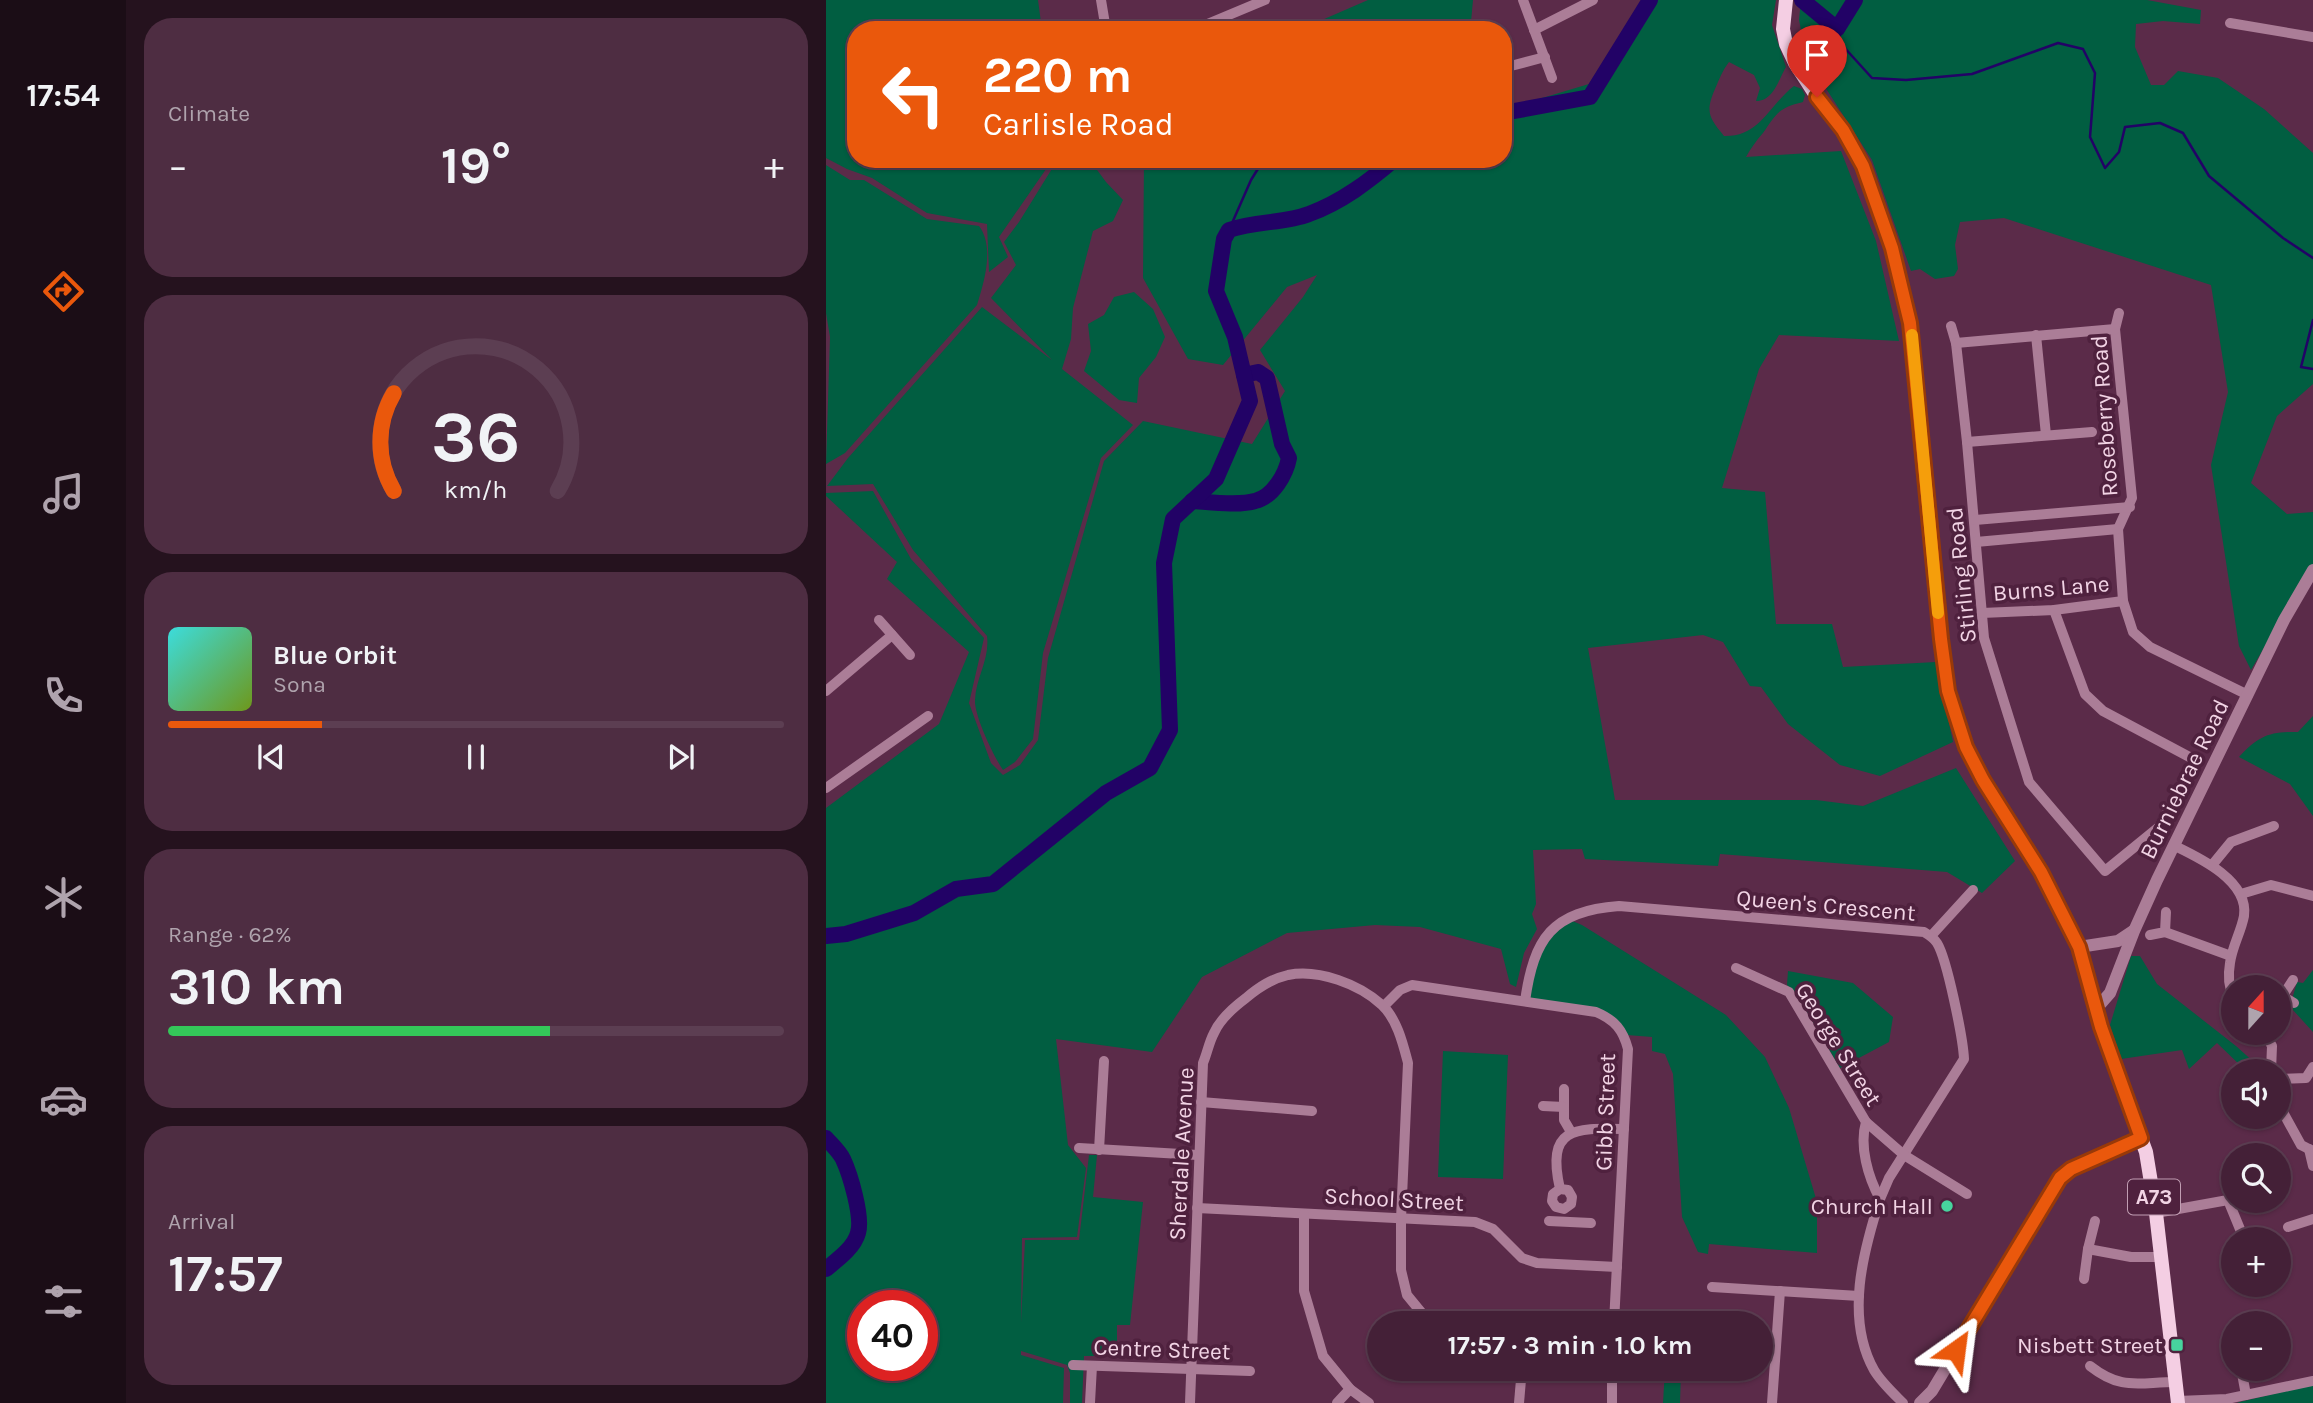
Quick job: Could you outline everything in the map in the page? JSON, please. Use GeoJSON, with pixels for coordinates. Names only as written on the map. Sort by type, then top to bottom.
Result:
{"type":"FeatureCollection","features":[{"type":"Feature","properties":{"kind":"main road","name":"A73"},"geometry":{"type":"LineString","coordinates":[[1786,0],[1783,18],[1786,44],[1795,63],[1843,130],[1863,166],[1895,261],[1910,323],[1941,639],[1948,691],[1957,721],[1983,780],[2041,872],[2079,947],[2104,1036],[2150,1168],[2178,1402]]}},
{"type":"Feature","properties":{"kind":"street"},"geometry":{"type":"LineString","coordinates":[[1101,0],[1104,21]]}},
{"type":"Feature","properties":{"kind":"street"},"geometry":{"type":"LineString","coordinates":[[1214,21],[1265,0]]}},
{"type":"Feature","properties":{"kind":"street"},"geometry":{"type":"LineString","coordinates":[[1523,0],[1552,78]]}},
{"type":"Feature","properties":{"kind":"street"},"geometry":{"type":"LineString","coordinates":[[1534,30],[1593,0]]}},
{"type":"Feature","properties":{"kind":"street"},"geometry":{"type":"LineString","coordinates":[[2230,23],[2313,37]]}},
{"type":"Feature","properties":{"kind":"street"},"geometry":{"type":"LineString","coordinates":[[1512,66],[1545,57]]}},
{"type":"Feature","properties":{"kind":"street","name":"Roseberry Road"},"geometry":{"type":"LineString","coordinates":[[2119,313],[2115,328],[2132,498],[2118,529],[2123,601],[2133,632],[2150,647],[2248,695]]}},
{"type":"Feature","properties":{"kind":"street","name":"Stirling Road"},"geometry":{"type":"LineString","coordinates":[[1951,326],[1956,343],[1967,442],[1984,638],[2029,782],[2105,871],[2159,827],[2195,760],[2103,711],[2085,694],[2054,610]]}},
{"type":"Feature","properties":{"kind":"street"},"geometry":{"type":"LineString","coordinates":[[1956,343],[2115,328]]}},
{"type":"Feature","properties":{"kind":"street"},"geometry":{"type":"LineString","coordinates":[[2036,335],[2046,435]]}},
{"type":"Feature","properties":{"kind":"street"},"geometry":{"type":"LineString","coordinates":[[1967,442],[2092,432]]}},
{"type":"Feature","properties":{"kind":"street"},"geometry":{"type":"LineString","coordinates":[[1975,520],[2130,507]]}},
{"type":"Feature","properties":{"kind":"street"},"geometry":{"type":"LineString","coordinates":[[1976,542],[2118,529]]}},
{"type":"Feature","properties":{"kind":"street","name":"Burniebrae Road"},"geometry":{"type":"LineString","coordinates":[[2096,1009],[2110,993],[2134,931],[2175,845],[2284,620],[2313,570]]}},
{"type":"Feature","properties":{"kind":"street","name":"Burns Lane"},"geometry":{"type":"LineString","coordinates":[[1982,613],[2054,610],[2123,601]]}},
{"type":"Feature","properties":{"kind":"street"},"geometry":{"type":"LineString","coordinates":[[879,620],[910,655]]}},
{"type":"Feature","properties":{"kind":"street"},"geometry":{"type":"LineString","coordinates":[[826,691],[892,635]]}},
{"type":"Feature","properties":{"kind":"street"},"geometry":{"type":"LineString","coordinates":[[826,788],[928,716]]}},
{"type":"Feature","properties":{"kind":"street"},"geometry":{"type":"LineString","coordinates":[[2213,864],[2231,842],[2274,826]]}},
{"type":"Feature","properties":{"kind":"street"},"geometry":{"type":"LineString","coordinates":[[2175,845],[2213,864],[2241,894],[2244,914],[2231,956],[2230,975]]}},
{"type":"Feature","properties":{"kind":"street"},"geometry":{"type":"LineString","coordinates":[[2241,894],[2271,885],[2313,896]]}},
{"type":"Feature","properties":{"kind":"street"},"geometry":{"type":"LineString","coordinates":[[1931,936],[1973,890]]}},
{"type":"Feature","properties":{"kind":"street","name":"Queen's Crescent"},"geometry":{"type":"LineString","coordinates":[[1525,1001],[1539,945],[1547,934],[1566,919],[1598,908],[1619,906],[1924,932],[1931,936],[1939,948],[1951,986],[1964,1059],[1889,1178],[1880,1199]]}},
{"type":"Feature","properties":{"kind":"street"},"geometry":{"type":"LineString","coordinates":[[2165,932],[2166,912]]}},
{"type":"Feature","properties":{"kind":"street"},"geometry":{"type":"LineString","coordinates":[[2079,947],[2118,941],[2134,931]]}},
{"type":"Feature","properties":{"kind":"street"},"geometry":{"type":"LineString","coordinates":[[2150,935],[2165,932],[2231,956]]}},
{"type":"Feature","properties":{"kind":"street"},"geometry":{"type":"LineString","coordinates":[[2100,943],[2115,956],[2117,975]]}},
{"type":"Feature","properties":{"kind":"street","name":"George Street"},"geometry":{"type":"LineString","coordinates":[[1736,968],[1789,992],[1866,1122],[1863,1136],[1866,1162],[1880,1199]]}},
{"type":"Feature","properties":{"kind":"street","name":"Sherdale Avenue"},"geometry":{"type":"LineString","coordinates":[[1190,1403],[1203,1063],[1214,1032],[1234,1007],[1264,983],[1289,975],[1322,976],[1346,983],[1384,1006]]}},
{"type":"Feature","properties":{"kind":"street"},"geometry":{"type":"LineString","coordinates":[[2291,982],[2293,979]]}},
{"type":"Feature","properties":{"kind":"street","name":"Gibb Street"},"geometry":{"type":"LineString","coordinates":[[1384,1006],[1400,990],[1412,985],[1597,1012],[1614,1022],[1621,1030],[1628,1049],[1615,1311]]}},
{"type":"Feature","properties":{"kind":"street"},"geometry":{"type":"LineString","coordinates":[[1384,1006],[1403,1043],[1408,1063],[1401,1270],[1407,1295],[1420,1311]]}},
{"type":"Feature","properties":{"kind":"street"},"geometry":{"type":"LineString","coordinates":[[1099,1150],[1104,1061]]}},
{"type":"Feature","properties":{"kind":"street"},"geometry":{"type":"LineString","coordinates":[[2291,1079],[2305,1078],[2313,1067]]}},
{"type":"Feature","properties":{"kind":"street"},"geometry":{"type":"LineString","coordinates":[[1564,1089],[1564,1120],[1571,1132]]}},
{"type":"Feature","properties":{"kind":"street"},"geometry":{"type":"LineString","coordinates":[[1201,1102],[1312,1111]]}},
{"type":"Feature","properties":{"kind":"street"},"geometry":{"type":"LineString","coordinates":[[1543,1106],[1564,1107]]}},
{"type":"Feature","properties":{"kind":"street"},"geometry":{"type":"LineString","coordinates":[[1866,1122],[1904,1155],[1967,1194]]}},
{"type":"Feature","properties":{"kind":"street"},"geometry":{"type":"LineString","coordinates":[[2291,1127],[2301,1145],[2311,1150],[2313,1166]]}},
{"type":"Feature","properties":{"kind":"street"},"geometry":{"type":"LineString","coordinates":[[1561,1222],[1561,1209],[1569,1205],[1572,1196],[1568,1190],[1560,1189],[1554,1164],[1563,1141],[1571,1132],[1588,1128],[1625,1129]]}},
{"type":"Feature","properties":{"kind":"street"},"geometry":{"type":"LineString","coordinates":[[1920,1403],[1932,1391],[2060,1178],[2071,1169],[2141,1138]]}},
{"type":"Feature","properties":{"kind":"street"},"geometry":{"type":"LineString","coordinates":[[1079,1148],[1198,1155]]}},
{"type":"Feature","properties":{"kind":"street"},"geometry":{"type":"LineString","coordinates":[[1880,1199],[1866,1250],[1859,1296],[1860,1332],[1875,1372],[1903,1403]]}},
{"type":"Feature","properties":{"kind":"street"},"geometry":{"type":"LineString","coordinates":[[2156,1213],[2228,1200],[2239,1227]]}},
{"type":"Feature","properties":{"kind":"street","name":"School Street"},"geometry":{"type":"LineString","coordinates":[[1197,1208],[1475,1222],[1493,1229],[1522,1258],[1537,1263],[1617,1267]]}},
{"type":"Feature","properties":{"kind":"street"},"geometry":{"type":"LineString","coordinates":[[1304,1214],[1304,1291],[1323,1356],[1350,1390],[1369,1403]]}},
{"type":"Feature","properties":{"kind":"street"},"geometry":{"type":"LineString","coordinates":[[2288,1227],[2313,1219]]}},
{"type":"Feature","properties":{"kind":"street"},"geometry":{"type":"LineString","coordinates":[[1549,1221],[1591,1223]]}},
{"type":"Feature","properties":{"kind":"street"},"geometry":{"type":"LineString","coordinates":[[2084,1279],[2095,1222]]}},
{"type":"Feature","properties":{"kind":"street"},"geometry":{"type":"LineString","coordinates":[[2088,1249],[2131,1257],[2161,1257]]}},
{"type":"Feature","properties":{"kind":"street"},"geometry":{"type":"LineString","coordinates":[[1712,1287],[1859,1296]]}},
{"type":"Feature","properties":{"kind":"street"},"geometry":{"type":"LineString","coordinates":[[1772,1403],[1780,1291]]}},
{"type":"Feature","properties":{"kind":"street","name":"Centre Street"},"geometry":{"type":"LineString","coordinates":[[1073,1365],[1250,1371]]}},
{"type":"Feature","properties":{"kind":"street"},"geometry":{"type":"LineString","coordinates":[[1090,1403],[1092,1366]]}},
{"type":"Feature","properties":{"kind":"street"},"geometry":{"type":"LineString","coordinates":[[2090,1366],[2104,1377],[2120,1384],[2176,1382]]}},
{"type":"Feature","properties":{"kind":"street"},"geometry":{"type":"LineString","coordinates":[[1519,1403],[1521,1381]]}},
{"type":"Feature","properties":{"kind":"street"},"geometry":{"type":"LineString","coordinates":[[1612,1381],[1612,1403]]}},
{"type":"Feature","properties":{"kind":"street"},"geometry":{"type":"LineString","coordinates":[[2243,1381],[2246,1395]]}},
{"type":"Feature","properties":{"kind":"street"},"geometry":{"type":"LineString","coordinates":[[2178,1402],[2227,1399],[2313,1381]]}},
{"type":"Feature","properties":{"kind":"street"},"geometry":{"type":"LineString","coordinates":[[1337,1403],[1350,1390]]}},
{"type":"Feature","properties":{"kind":"green space"},"geometry":{"type":"Polygon","coordinates":[[[826,0],[1038,0],[1041,21],[847,21],[847,168],[1047,168],[999,237],[1008,257],[989,272],[987,224],[927,213],[872,178],[847,169],[826,158],[826,0]]]}},
{"type":"Feature","properties":{"kind":"green space"},"geometry":{"type":"Polygon","coordinates":[[[1368,0],[1473,0],[1471,21],[1320,21],[1368,0]]]}},
{"type":"Feature","properties":{"kind":"green space"},"geometry":{"type":"Polygon","coordinates":[[[1643,0],[1776,0],[1772,25],[1786,67],[1777,84],[1767,98],[1756,101],[1760,88],[1754,75],[1729,62],[1712,97],[1710,114],[1724,136],[1736,135],[1755,126],[1794,86],[1802,89],[1805,95],[1803,102],[1779,113],[1746,157],[1841,151],[1876,241],[1899,341],[1779,335],[1759,369],[1722,488],[1765,492],[1776,624],[1832,624],[1843,667],[1936,662],[1953,742],[1880,776],[1840,765],[1788,724],[1761,687],[1750,686],[1723,642],[1703,635],[1588,648],[1615,800],[1816,800],[1863,806],[1956,768],[2015,861],[1982,893],[1947,872],[1720,854],[1718,866],[1585,859],[1582,849],[1533,850],[1536,904],[1532,914],[1537,929],[1524,953],[1516,987],[1510,984],[1501,949],[1420,927],[1375,925],[1287,933],[1202,977],[1152,1052],[1056,1039],[1068,1145],[1086,1168],[1077,1237],[1022,1238],[1021,1323],[1025,1240],[1079,1240],[1089,1155],[1097,1155],[1093,1197],[1143,1202],[1130,1325],[1117,1325],[1117,1356],[1084,1356],[1082,1403],[1070,1403],[1070,1373],[1067,1365],[1021,1351],[1021,1355],[1064,1368],[1063,1403],[826,1403],[826,808],[939,724],[969,652],[887,579],[897,562],[826,496],[826,493],[873,491],[911,559],[984,638],[969,703],[991,763],[1003,775],[1020,765],[1038,740],[1048,658],[1104,461],[1143,421],[1252,444],[1285,391],[1260,350],[1303,297],[1317,275],[1287,287],[1223,365],[1188,359],[1143,278],[1144,168],[1512,168],[1512,104],[1532,101],[1589,84],[1643,0]]]}},
{"type":"Feature","properties":{"kind":"green space"},"geometry":{"type":"Polygon","coordinates":[[[1801,0],[2147,0],[2201,10],[2200,24],[2163,21],[2136,24],[2135,47],[2151,85],[2164,85],[2178,71],[2218,78],[2264,109],[2313,153],[2313,384],[2277,416],[2251,483],[2287,514],[2313,512],[2313,564],[2251,670],[2239,646],[2211,465],[2228,392],[2211,285],[2004,218],[1960,222],[1955,245],[1958,269],[1954,276],[1935,279],[1920,269],[1911,271],[1872,160],[1807,59],[1799,20],[1801,0]]]}},
{"type":"Feature","properties":{"kind":"green space"},"geometry":{"type":"Polygon","coordinates":[[[826,165],[850,180],[864,180],[927,219],[979,226],[984,234],[987,265],[977,305],[845,453],[826,464],[830,337],[826,313],[826,165]]]}},
{"type":"Feature","properties":{"kind":"green space"},"geometry":{"type":"Polygon","coordinates":[[[1052,168],[1096,168],[1123,200],[1113,221],[1093,231],[1073,308],[1071,339],[1062,369],[1133,425],[1101,458],[1043,653],[1033,739],[1015,762],[1003,770],[985,736],[975,700],[987,652],[987,636],[913,550],[873,484],[827,486],[848,458],[982,307],[1052,360],[991,298],[1016,265],[1004,242],[1052,168]]]}},
{"type":"Feature","properties":{"kind":"green space"},"geometry":{"type":"Polygon","coordinates":[[[1134,292],[1153,309],[1165,337],[1156,357],[1139,378],[1137,403],[1119,400],[1084,371],[1091,351],[1088,324],[1104,315],[1114,297],[1134,292]]]}},
{"type":"Feature","properties":{"kind":"green space"},"geometry":{"type":"Polygon","coordinates":[[[2313,716],[2313,816],[2290,784],[2239,757],[2265,736],[2298,732],[2313,716]]]}},
{"type":"Feature","properties":{"kind":"green space"},"geometry":{"type":"Polygon","coordinates":[[[1570,920],[1726,1015],[1765,1057],[1789,1108],[1817,1202],[1817,1253],[1709,1244],[1708,1254],[1698,1252],[1682,1217],[1673,1074],[1665,1054],[1652,1051],[1652,1037],[1627,1035],[1615,1021],[1528,999],[1541,946],[1570,920]]]}},
{"type":"Feature","properties":{"kind":"green space"},"geometry":{"type":"Polygon","coordinates":[[[2131,956],[2140,956],[2157,984],[2221,1034],[2221,1045],[2235,1045],[2250,1059],[2234,1059],[2217,1043],[2189,1069],[2182,1050],[2121,1059],[2110,1025],[2131,956]]]}},
{"type":"Feature","properties":{"kind":"green space"},"geometry":{"type":"Polygon","coordinates":[[[2313,970],[2313,1032],[2292,1009],[2297,1003],[2293,996],[2297,982],[2303,983],[2313,970]]]}},
{"type":"Feature","properties":{"kind":"green space"},"geometry":{"type":"Polygon","coordinates":[[[1788,971],[1853,983],[1893,1017],[1889,1042],[1840,1068],[1797,994],[1787,985],[1788,971]]]}},
{"type":"Feature","properties":{"kind":"green space"},"geometry":{"type":"Polygon","coordinates":[[[1443,1051],[1508,1055],[1503,1179],[1438,1177],[1443,1051]]]}},
{"type":"Feature","properties":{"kind":"green space"},"geometry":{"type":"Polygon","coordinates":[[[1664,1381],[1681,1381],[1680,1403],[1663,1403],[1664,1381]]]}},
{"type":"Feature","properties":{"kind":"green space"},"geometry":{"type":"Polygon","coordinates":[[[2313,1384],[2313,1403],[2237,1403],[2240,1402],[2313,1384]]]}},
{"type":"Feature","properties":{"kind":"waterway"},"geometry":{"type":"LineString","coordinates":[[1512,111],[1590,97],[1650,0]]}},
{"type":"Feature","properties":{"kind":"waterway"},"geometry":{"type":"LineString","coordinates":[[1802,0],[1837,29],[1855,0]]}},
{"type":"Feature","properties":{"kind":"waterway"},"geometry":{"type":"LineString","coordinates":[[1837,29],[1842,45],[1872,78],[1906,80],[1972,74],[2058,43],[2083,49],[2095,73],[2090,137],[2105,168],[2119,152],[2125,127],[2160,123],[2183,133],[2209,176],[2283,238],[2313,258]]}},
{"type":"Feature","properties":{"kind":"waterway"},"geometry":{"type":"LineString","coordinates":[[1229,230],[1258,168]]}},
{"type":"Feature","properties":{"kind":"waterway"},"geometry":{"type":"LineString","coordinates":[[826,936],[846,934],[914,913],[956,889],[993,884],[1106,793],[1150,768],[1170,730],[1164,563],[1173,519],[1216,479],[1250,401],[1235,337],[1216,291],[1224,239],[1229,230],[1300,217],[1321,209],[1355,190],[1384,168]]}},
{"type":"Feature","properties":{"kind":"waterway"},"geometry":{"type":"LineString","coordinates":[[2313,320],[2301,367],[2313,369]]}},
{"type":"Feature","properties":{"kind":"waterway"},"geometry":{"type":"LineString","coordinates":[[1192,501],[1233,503],[1262,499],[1278,484],[1285,471],[1289,458],[1282,444],[1267,378],[1258,372],[1244,375]]}},
{"type":"Feature","properties":{"kind":"waterway"},"geometry":{"type":"LineString","coordinates":[[826,1138],[846,1166],[859,1217],[858,1233],[853,1244],[826,1269]]}},
{"type":"Feature","properties":{"kind":"slow traffic"},"geometry":{"type":"LineString","coordinates":[[1912,335],[1938,613]]}},
{"type":"Feature","properties":{"kind":"place","name":"Church Hall"},"geometry":{"type":"Point","coordinates":[1947,1206]}},
{"type":"Feature","properties":{"kind":"place","name":"Nisbett Street"},"geometry":{"type":"Point","coordinates":[2177,1345]}},
{"type":"Feature","properties":{"kind":"route"},"geometry":{"type":"LineString","coordinates":[[1817,97],[1843,130],[1863,166],[1892,248],[1910,323],[1941,639],[1948,691],[1957,721],[1966,747],[1983,780],[2041,872],[2079,947],[2101,1027],[2141,1138],[2106,1151],[2071,1169],[2060,1178],[1956,1350]]}}]}
